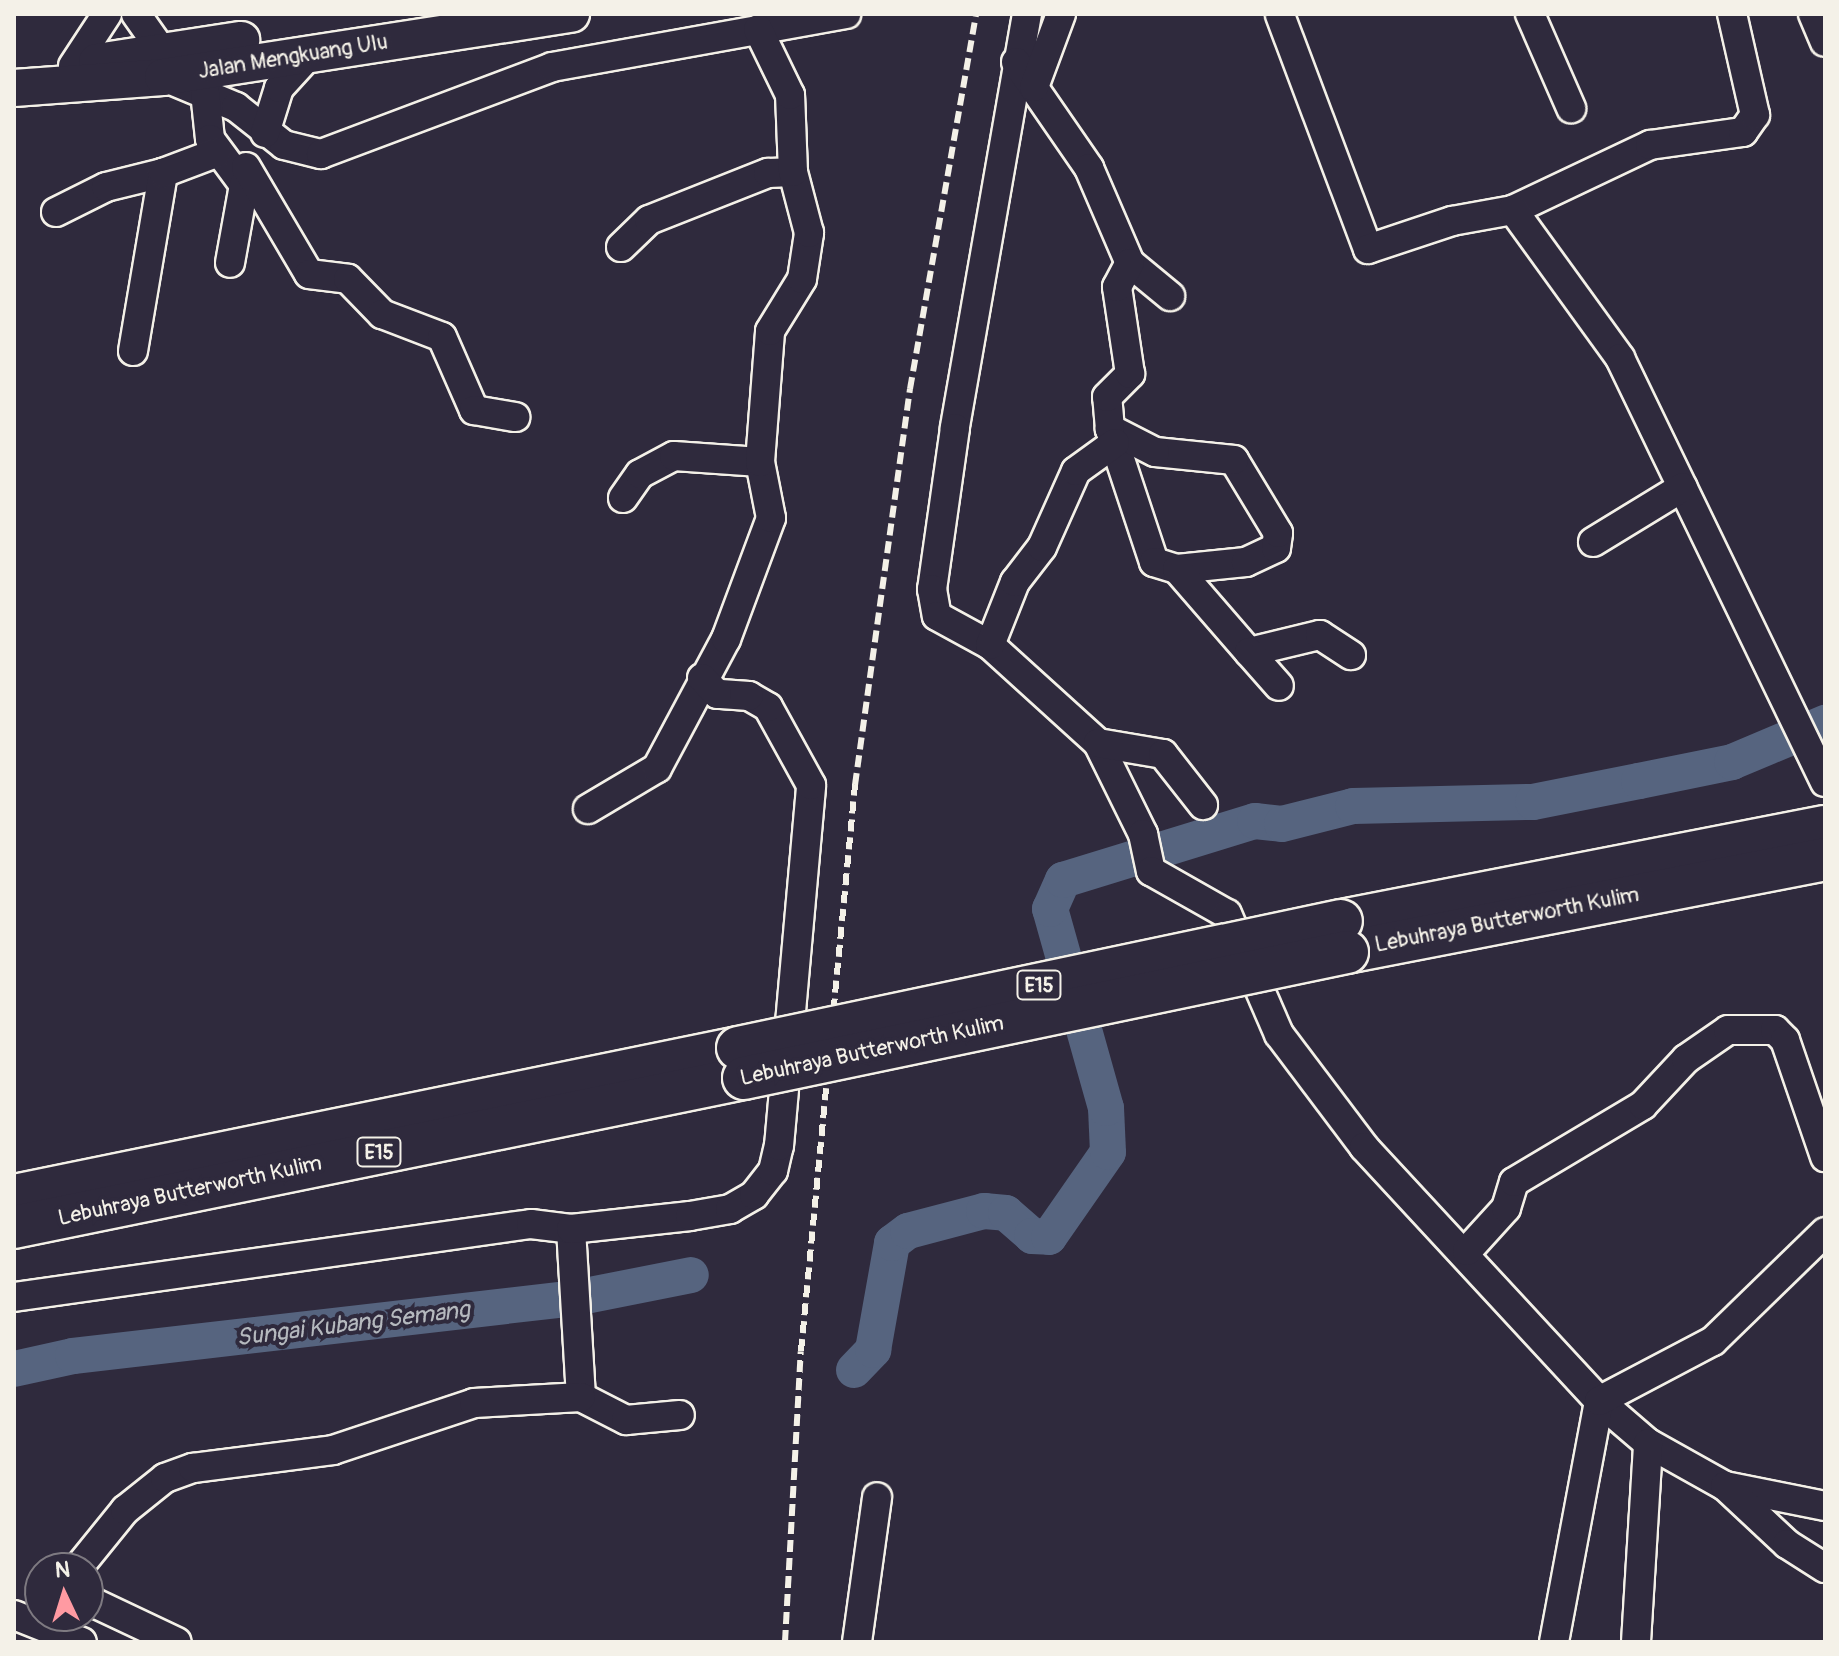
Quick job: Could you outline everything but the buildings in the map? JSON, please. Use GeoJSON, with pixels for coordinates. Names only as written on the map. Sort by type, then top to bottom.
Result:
{"type":"FeatureCollection","features":[{"type":"Feature","properties":{"kind":"highway","name":"Lebuhraya Butterworth Kulim"},"geometry":{"type":"LineString","coordinates":[[14,1227],[741,1063],[1344,936],[1825,827]]}},
{"type":"Feature","properties":{"kind":"highway","name":"Lebuhraya Butterworth Kulim"},"geometry":{"type":"LineString","coordinates":[[1344,936],[1825,859]]}},
{"type":"Feature","properties":{"kind":"highway","name":"Lebuhraya Butterworth Kulim"},"geometry":{"type":"LineString","coordinates":[[14,1196],[741,1063]]}},
{"type":"Feature","properties":{"kind":"main road","name":"Jalan Mengkuang Ulu"},"geometry":{"type":"LineString","coordinates":[[14,88],[162,64],[409,14]]}},
{"type":"Feature","properties":{"kind":"main road","name":"Jalan Mengkuang Ulu"},"geometry":{"type":"LineString","coordinates":[[14,80],[73,66],[162,64],[310,54],[571,14]]}},
{"type":"Feature","properties":{"kind":"street"},"geometry":{"type":"LineString","coordinates":[[73,66],[107,14]]}},
{"type":"Feature","properties":{"kind":"street"},"geometry":{"type":"LineString","coordinates":[[136,14],[162,64],[274,139],[303,153],[342,150],[552,67],[846,14]]}},
{"type":"Feature","properties":{"kind":"street"},"geometry":{"type":"LineString","coordinates":[[1027,14],[1016,62],[932,589],[937,616],[990,645],[1098,743],[1148,858],[1227,914],[1279,1034],[1364,1147],[1467,1251],[1599,1401],[1648,1443],[1725,1486],[1787,1544],[1825,1568]]}},
{"type":"Feature","properties":{"kind":"street"},"geometry":{"type":"LineString","coordinates":[[1034,87],[1061,14]]}},
{"type":"Feature","properties":{"kind":"street"},"geometry":{"type":"LineString","coordinates":[[1256,14],[1281,14],[1368,249],[1452,221],[1513,210],[1650,145],[1743,132],[1755,115],[1732,14]]}},
{"type":"Feature","properties":{"kind":"street"},"geometry":{"type":"LineString","coordinates":[[1530,14],[1571,108]]}},
{"type":"Feature","properties":{"kind":"street"},"geometry":{"type":"LineString","coordinates":[[1813,14],[1825,42]]}},
{"type":"Feature","properties":{"kind":"street"},"geometry":{"type":"LineString","coordinates":[[588,809],[657,768],[702,678],[726,639],[771,518],[760,462],[770,331],[802,279],[809,233],[793,172],[790,95],[758,29]]}},
{"type":"Feature","properties":{"kind":"street"},"geometry":{"type":"LineString","coordinates":[[274,139],[279,88],[310,54]]}},
{"type":"Feature","properties":{"kind":"street"},"geometry":{"type":"LineString","coordinates":[[1016,62],[1089,168],[1130,263],[1170,296]]}},
{"type":"Feature","properties":{"kind":"street"},"geometry":{"type":"LineString","coordinates":[[205,92],[244,185],[230,263]]}},
{"type":"Feature","properties":{"kind":"street"},"geometry":{"type":"LineString","coordinates":[[56,212],[106,187],[163,173],[233,162],[274,139]]}},
{"type":"Feature","properties":{"kind":"street"},"geometry":{"type":"LineString","coordinates":[[233,162],[309,274],[348,279],[382,314],[442,337],[474,410],[515,417]]}},
{"type":"Feature","properties":{"kind":"street"},"geometry":{"type":"LineString","coordinates":[[621,247],[649,220],[768,173],[793,172]]}},
{"type":"Feature","properties":{"kind":"street"},"geometry":{"type":"LineString","coordinates":[[133,351],[163,173]]}},
{"type":"Feature","properties":{"kind":"street"},"geometry":{"type":"LineString","coordinates":[[1513,210],[1620,358],[1814,752],[1825,782]]}},
{"type":"Feature","properties":{"kind":"street"},"geometry":{"type":"LineString","coordinates":[[1112,436],[1155,452],[1234,460],[1278,533],[1276,548],[1246,562],[1177,569],[1154,562],[1112,436],[1107,397],[1130,374],[1117,287],[1130,263]]}},
{"type":"Feature","properties":{"kind":"street"},"geometry":{"type":"LineString","coordinates":[[990,645],[1015,582],[1042,547],[1076,471],[1112,436]]}},
{"type":"Feature","properties":{"kind":"street"},"geometry":{"type":"LineString","coordinates":[[623,498],[640,474],[674,456],[760,462]]}},
{"type":"Feature","properties":{"kind":"street"},"geometry":{"type":"LineString","coordinates":[[1593,542],[1683,487]]}},
{"type":"Feature","properties":{"kind":"street"},"geometry":{"type":"LineString","coordinates":[[1177,569],[1279,686]]}},
{"type":"Feature","properties":{"kind":"street"},"geometry":{"type":"LineString","coordinates":[[1249,652],[1320,635],[1351,655]]}},
{"type":"Feature","properties":{"kind":"street"},"geometry":{"type":"LineString","coordinates":[[14,1297],[531,1224],[571,1229],[730,1209],[754,1195],[773,1171],[811,785],[768,707],[749,696],[717,694],[702,678]]}},
{"type":"Feature","properties":{"kind":"street"},"geometry":{"type":"LineString","coordinates":[[1098,743],[1163,754],[1203,805]]}},
{"type":"Feature","properties":{"kind":"street"},"geometry":{"type":"LineString","coordinates":[[1467,1251],[1506,1208],[1514,1182],[1643,1105],[1686,1059],[1728,1030],[1775,1030],[1785,1040],[1825,1157]]}},
{"type":"Feature","properties":{"kind":"street"},"geometry":{"type":"LineString","coordinates":[[571,1229],[581,1397]]}},
{"type":"Feature","properties":{"kind":"street"},"geometry":{"type":"LineString","coordinates":[[1599,1401],[1713,1341],[1825,1232]]}},
{"type":"Feature","properties":{"kind":"street"},"geometry":{"type":"LineString","coordinates":[[91,1552],[125,1510],[165,1478],[193,1468],[333,1450],[474,1403],[581,1397],[626,1420],[680,1415]]}},
{"type":"Feature","properties":{"kind":"street"},"geometry":{"type":"LineString","coordinates":[[1554,1642],[1599,1401]]}},
{"type":"Feature","properties":{"kind":"street"},"geometry":{"type":"LineString","coordinates":[[1636,1642],[1648,1443]]}},
{"type":"Feature","properties":{"kind":"street"},"geometry":{"type":"LineString","coordinates":[[1725,1486],[1825,1506]]}},
{"type":"Feature","properties":{"kind":"street"},"geometry":{"type":"LineString","coordinates":[[857,1642],[877,1497]]}},
{"type":"Feature","properties":{"kind":"street"},"geometry":{"type":"LineString","coordinates":[[104,1608],[177,1642]]}},
{"type":"Feature","properties":{"kind":"street"},"geometry":{"type":"LineString","coordinates":[[14,1615],[82,1642]]}},
{"type":"Feature","properties":{"kind":"waterway","name":"Sungai Kubang Semang"},"geometry":{"type":"LineString","coordinates":[[854,1370],[873,1350],[892,1243],[908,1231],[984,1211],[1006,1213],[1032,1236],[1049,1237],[1108,1152],[1106,1108],[1050,909],[1063,880],[1255,821],[1282,824],[1353,806],[1533,802],[1732,762],[1825,723]]}},
{"type":"Feature","properties":{"kind":"waterway","name":"Sungai Kubang Semang"},"geometry":{"type":"LineString","coordinates":[[14,1369],[73,1356],[575,1298],[691,1275]]}},
{"type":"Feature","properties":{"kind":"railway"},"geometry":{"type":"LineString","coordinates":[[785,1642],[801,1351],[855,785],[910,389],[976,14]]}}]}
